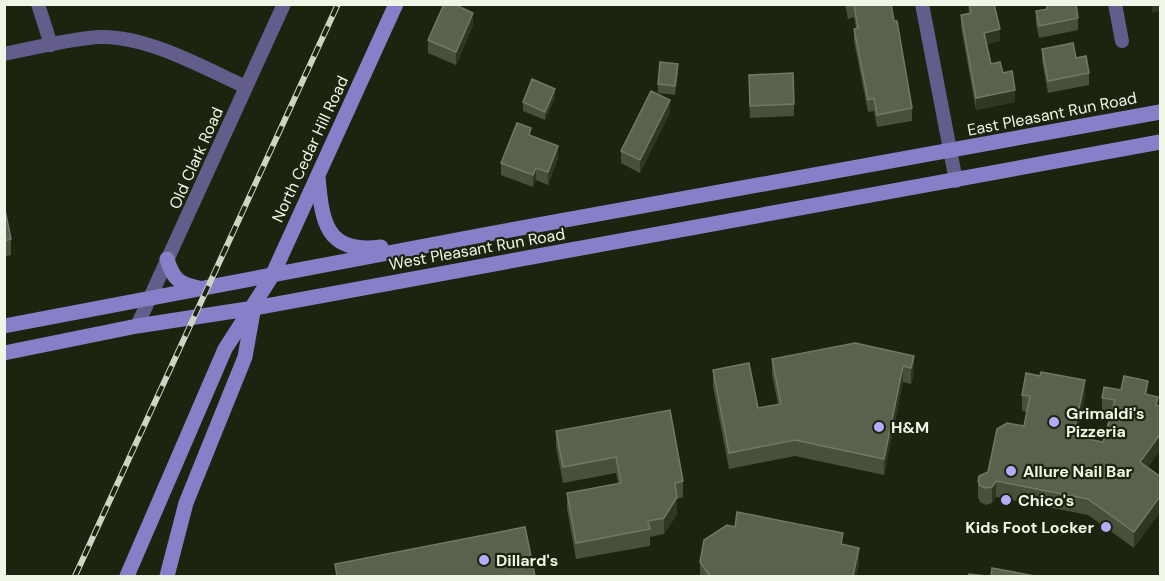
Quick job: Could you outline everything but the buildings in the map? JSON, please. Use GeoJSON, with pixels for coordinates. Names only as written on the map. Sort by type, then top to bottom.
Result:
{"type":"FeatureCollection","features":[{"type":"Feature","properties":{"kind":"main road","name":"North Cedar Hill Road"},"geometry":{"type":"LineString","coordinates":[[127,576],[225,349],[254,308],[272,276],[396,4]]}},
{"type":"Feature","properties":{"kind":"main road","name":"East Pleasant Run Road"},"geometry":{"type":"LineString","coordinates":[[950,152],[1161,111]]}},
{"type":"Feature","properties":{"kind":"main road"},"geometry":{"type":"LineString","coordinates":[[956,181],[1161,142]]}},
{"type":"Feature","properties":{"kind":"main road","name":"West Pleasant Run Road"},"geometry":{"type":"LineString","coordinates":[[4,326],[488,234],[950,152]]}},
{"type":"Feature","properties":{"kind":"main road"},"geometry":{"type":"LineString","coordinates":[[318,175],[322,217],[331,234],[342,244],[367,249],[488,234]]}},
{"type":"Feature","properties":{"kind":"main road","name":"West Pleasant Run Road"},"geometry":{"type":"LineString","coordinates":[[4,352],[137,326],[254,308],[956,181]]}},
{"type":"Feature","properties":{"kind":"main road"},"geometry":{"type":"LineString","coordinates":[[167,259],[173,277],[182,285],[208,289]]}},
{"type":"Feature","properties":{"kind":"main road","name":"North Cedar Hill Road"},"geometry":{"type":"LineString","coordinates":[[167,576],[186,503],[245,357],[254,308]]}},
{"type":"Feature","properties":{"kind":"street"},"geometry":{"type":"LineString","coordinates":[[38,4],[51,45]]}},
{"type":"Feature","properties":{"kind":"street","name":"Old Clark Road"},"geometry":{"type":"LineString","coordinates":[[137,326],[284,4]]}},
{"type":"Feature","properties":{"kind":"street"},"geometry":{"type":"LineString","coordinates":[[922,4],[956,181]]}},
{"type":"Feature","properties":{"kind":"street"},"geometry":{"type":"LineString","coordinates":[[1115,4],[1122,41]]}},
{"type":"Feature","properties":{"kind":"street"},"geometry":{"type":"LineString","coordinates":[[4,54],[100,37],[121,39],[146,44],[246,87]]}},
{"type":"Feature","properties":{"kind":"railway"},"geometry":{"type":"LineString","coordinates":[[75,576],[338,4]]}},
{"type":"Feature","properties":{"kind":"place","name":"Grimaldi's Pizzeria"},"geometry":{"type":"Point","coordinates":[1054,422]}},
{"type":"Feature","properties":{"kind":"place","name":"H&M"},"geometry":{"type":"Point","coordinates":[879,427]}},
{"type":"Feature","properties":{"kind":"place","name":"Allure Nail Bar"},"geometry":{"type":"Point","coordinates":[1011,471]}},
{"type":"Feature","properties":{"kind":"place","name":"Chico's"},"geometry":{"type":"Point","coordinates":[1006,500]}},
{"type":"Feature","properties":{"kind":"place","name":"Kids Foot Locker"},"geometry":{"type":"Point","coordinates":[1106,527]}},
{"type":"Feature","properties":{"kind":"place","name":"Dillard's"},"geometry":{"type":"Point","coordinates":[484,560]}}]}
